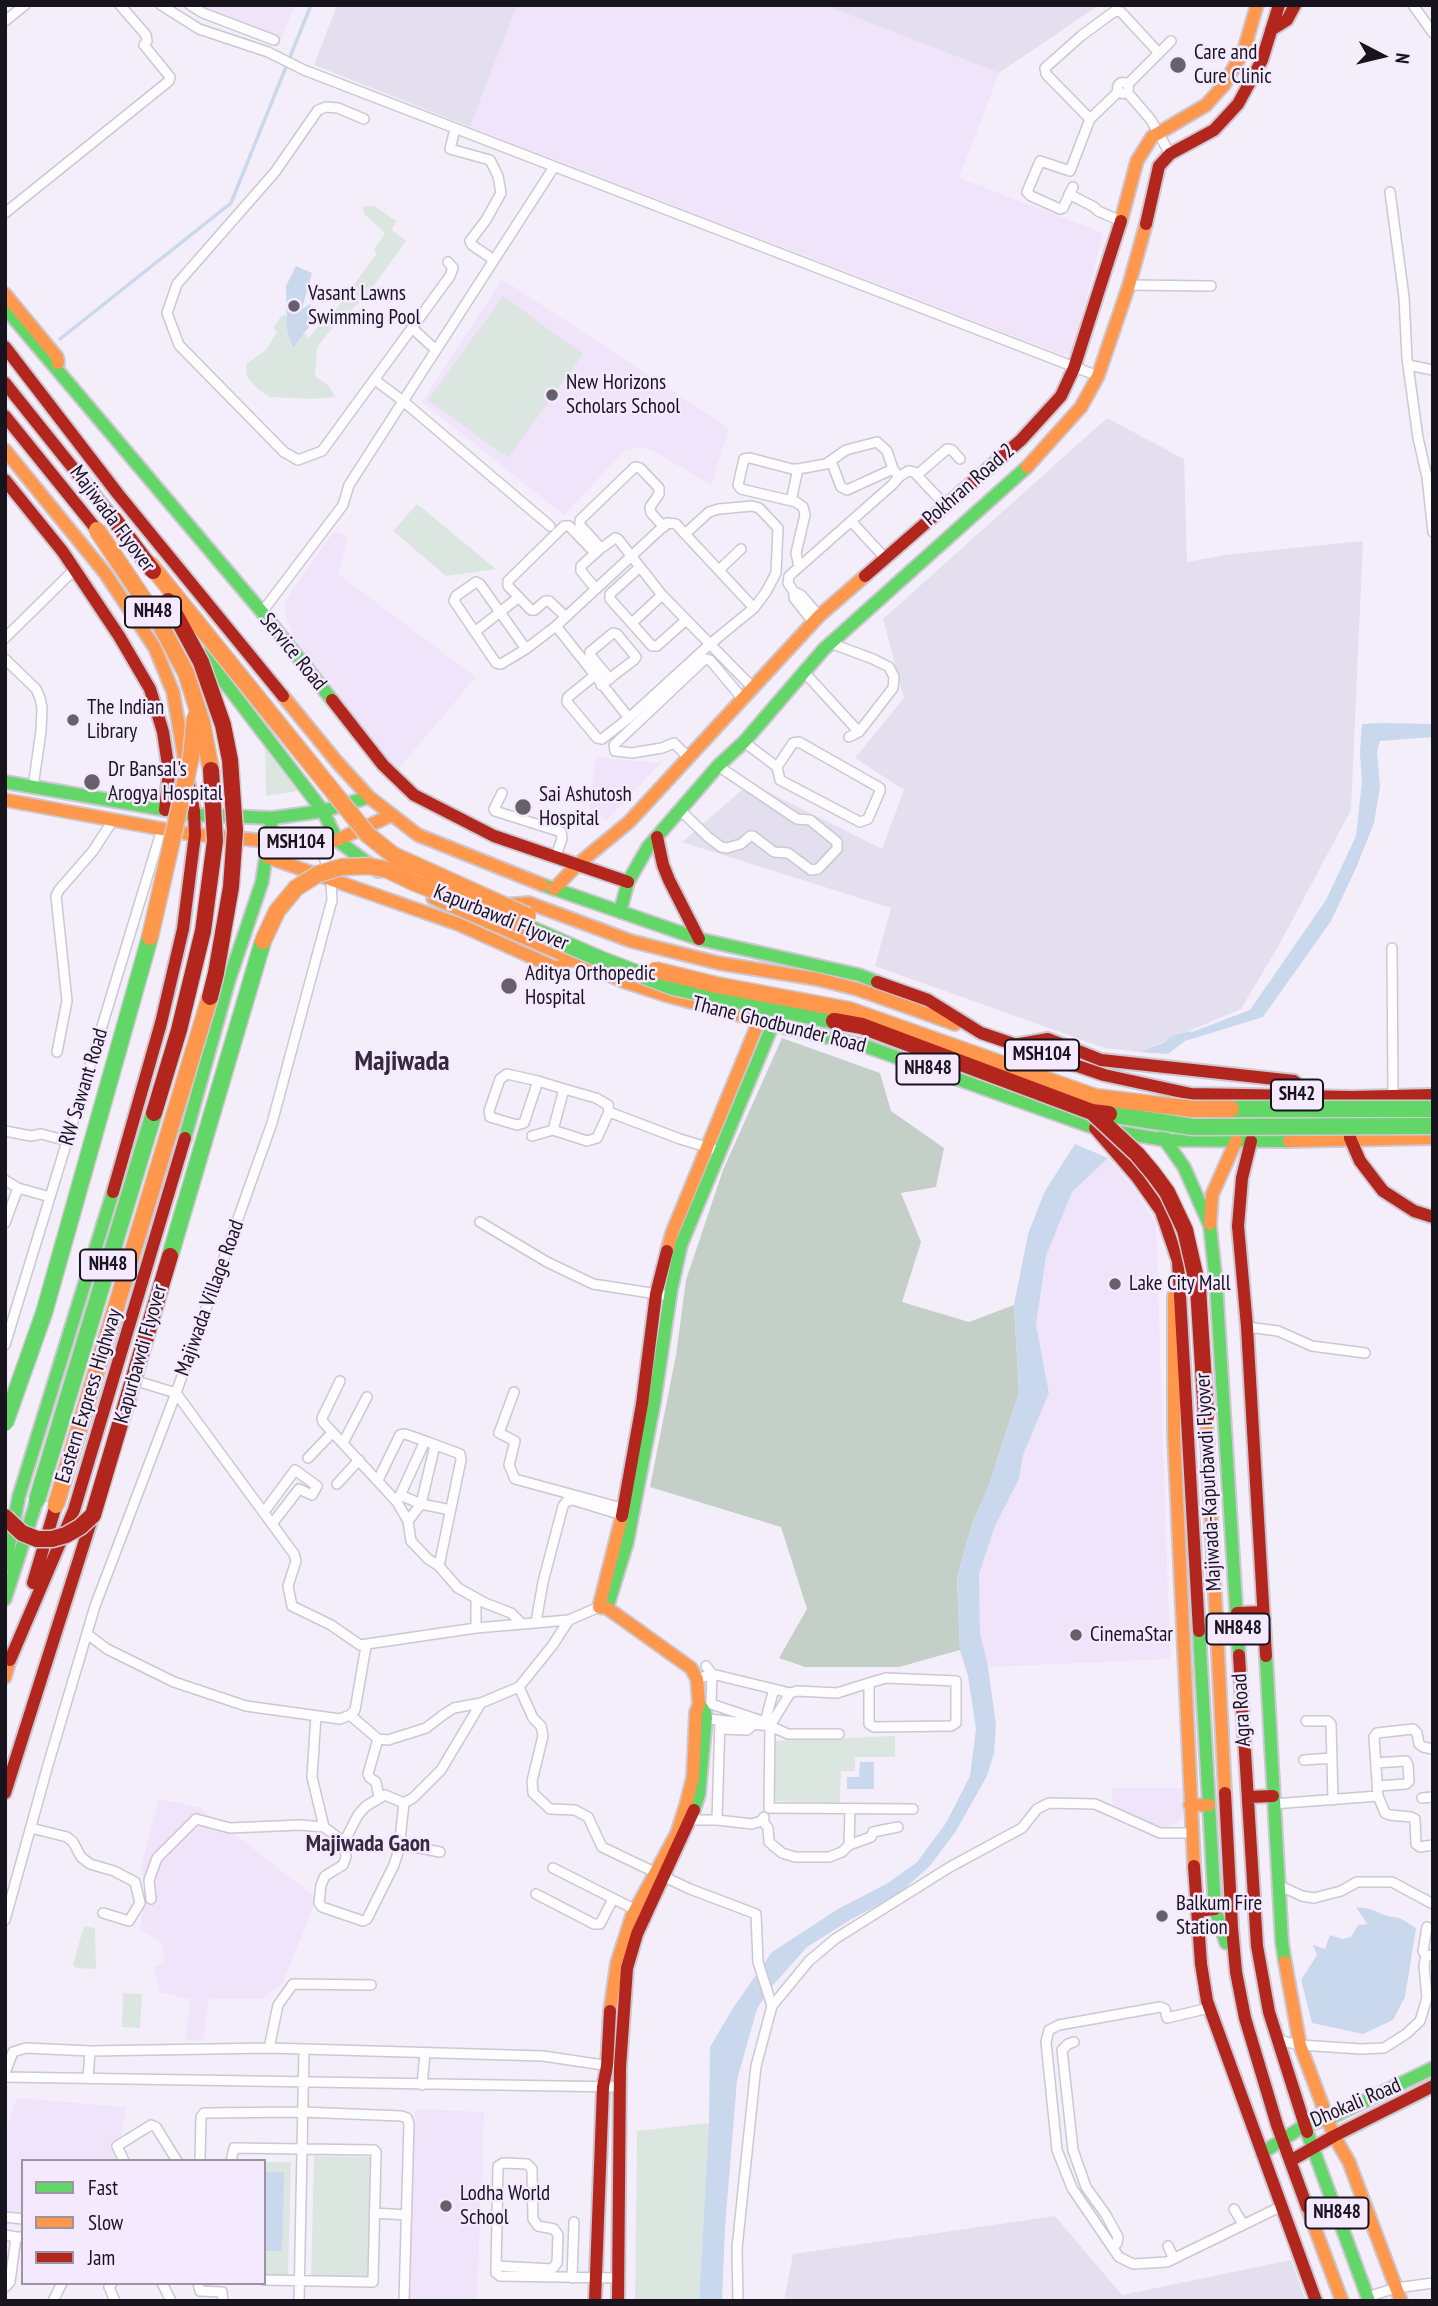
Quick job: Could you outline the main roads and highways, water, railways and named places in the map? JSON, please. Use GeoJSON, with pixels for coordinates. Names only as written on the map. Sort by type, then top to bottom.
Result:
{"type":"FeatureCollection","features":[{"type":"Feature","properties":{"kind":"main road","name":"Pokhran Road 2"},"geometry":{"type":"LineString","coordinates":[[554,889],[629,822],[816,619],[1021,440],[1060,396],[1074,368],[1121,221],[1137,161],[1152,137],[1206,105],[1224,85],[1244,50],[1257,5]]}},
{"type":"Feature","properties":{"kind":"main road"},"geometry":{"type":"LineString","coordinates":[[1271,30],[1287,20],[1295,5]]}},
{"type":"Feature","properties":{"kind":"main road"},"geometry":{"type":"LineString","coordinates":[[1271,30],[1275,6]]}},
{"type":"Feature","properties":{"kind":"main road","name":"Pokhran Road 2"},"geometry":{"type":"LineString","coordinates":[[620,912],[628,882],[648,847],[718,766],[744,742],[804,671],[830,643],[1036,459],[1081,407],[1098,376],[1129,285],[1140,250],[1159,166],[1170,154],[1214,130],[1238,104],[1262,60],[1271,30]]}},
{"type":"Feature","properties":{"kind":"main road","name":"Service Road"},"geometry":{"type":"LineString","coordinates":[[5,294],[57,357],[60,370]]}},
{"type":"Feature","properties":{"kind":"main road","name":"Service Road"},"geometry":{"type":"LineString","coordinates":[[5,308],[262,612],[383,765],[414,795],[494,836],[628,882]]}},
{"type":"Feature","properties":{"kind":"main road"},"geometry":{"type":"LineString","coordinates":[[5,347],[118,494],[337,762],[369,797],[323,811],[272,818],[194,815],[5,782]]}},
{"type":"Feature","properties":{"kind":"main road","name":"Majiwada Flyover"},"geometry":{"type":"LineString","coordinates":[[5,383],[149,563],[205,672],[223,725],[233,783],[235,831],[231,887],[206,1040]]}},
{"type":"Feature","properties":{"kind":"main road","name":"Majiwada Flyover"},"geometry":{"type":"LineString","coordinates":[[5,416],[97,530],[159,622],[186,673],[195,701],[209,757],[215,841],[203,931],[179,1030]]}},
{"type":"Feature","properties":{"kind":"main road"},"geometry":{"type":"LineString","coordinates":[[5,450],[105,573],[155,648],[173,692],[195,835],[183,929],[159,1030],[123,1158],[19,1496],[6,1558]]}},
{"type":"Feature","properties":{"kind":"main road"},"geometry":{"type":"LineString","coordinates":[[5,480],[75,569],[150,689],[163,733],[169,772],[165,810]]}},
{"type":"Feature","properties":{"kind":"main road","name":"Kapurbawdi Flyover"},"geometry":{"type":"LineString","coordinates":[[149,563],[368,835],[393,855],[608,953],[665,973],[849,1010],[1095,1097],[1193,1109],[1433,1110]]}},
{"type":"Feature","properties":{"kind":"main road"},"geometry":{"type":"LineString","coordinates":[[155,648],[169,656],[185,659],[203,654],[231,633]]}},
{"type":"Feature","properties":{"kind":"main road"},"geometry":{"type":"LineString","coordinates":[[203,654],[323,811],[337,839]]}},
{"type":"Feature","properties":{"kind":"main road"},"geometry":{"type":"LineString","coordinates":[[5,1423],[44,1313],[147,952],[191,757],[195,701]]}},
{"type":"Feature","properties":{"kind":"main road","name":"NH848"},"geometry":{"type":"LineString","coordinates":[[369,797],[418,835],[554,889],[699,939],[859,975],[928,1000],[981,1033]]}},
{"type":"Feature","properties":{"kind":"main road"},"geometry":{"type":"LineString","coordinates":[[5,800],[195,835]]}},
{"type":"Feature","properties":{"kind":"main road","name":"MSH104"},"geometry":{"type":"LineString","coordinates":[[195,835],[268,849],[337,839],[392,815]]}},
{"type":"Feature","properties":{"kind":"main road"},"geometry":{"type":"LineString","coordinates":[[10,1660],[74,1510],[115,1375],[206,1040],[262,882],[272,818]]}},
{"type":"Feature","properties":{"kind":"main road"},"geometry":{"type":"LineString","coordinates":[[657,837],[668,880],[699,939]]}},
{"type":"Feature","properties":{"kind":"main road","name":"Thane Ghodbunder Road"},"geometry":{"type":"LineString","coordinates":[[337,839],[366,863],[409,887],[572,959],[655,992],[866,1046],[1032,1106],[1165,1140]]}},
{"type":"Feature","properties":{"kind":"main road"},"geometry":{"type":"LineString","coordinates":[[268,849],[330,879],[458,924],[554,967],[572,959]]}},
{"type":"Feature","properties":{"kind":"main road","name":"Kapurbawdi Flyover"},"geometry":{"type":"LineString","coordinates":[[5,1793],[93,1515],[261,946],[277,911],[296,888],[317,874],[342,867],[369,866],[388,870],[673,987],[862,1026],[1093,1120],[1193,1127],[1433,1126]]}},
{"type":"Feature","properties":{"kind":"main road"},"geometry":{"type":"LineString","coordinates":[[503,905],[529,903],[631,942],[718,963],[817,979],[857,989],[981,1033]]}},
{"type":"Feature","properties":{"kind":"main road"},"geometry":{"type":"LineString","coordinates":[[595,2301],[603,2087],[613,2066],[627,1968],[641,1912],[699,1794],[696,1777],[711,1718],[705,1673],[691,1668],[603,1608],[626,1511],[642,1404],[674,1249],[672,1233],[714,1149],[766,1022]]}},
{"type":"Feature","properties":{"kind":"main road"},"geometry":{"type":"LineString","coordinates":[[159,1030],[206,1040]]}},
{"type":"Feature","properties":{"kind":"main road","name":"Eastern Express Highway"},"geometry":{"type":"LineString","coordinates":[[5,1600],[179,1030]]}},
{"type":"Feature","properties":{"kind":"main road","name":"MSH104"},"geometry":{"type":"LineString","coordinates":[[981,1033],[1104,1075]]}},
{"type":"Feature","properties":{"kind":"main road"},"geometry":{"type":"LineString","coordinates":[[1013,1045],[1048,1039],[1101,1059],[1294,1081],[1310,1095]]}},
{"type":"Feature","properties":{"kind":"main road","name":"Eastern Express Highway"},"geometry":{"type":"LineString","coordinates":[[5,1677],[56,1505],[206,1040]]}},
{"type":"Feature","properties":{"kind":"main road"},"geometry":{"type":"LineString","coordinates":[[1032,1106],[1047,1056]]}},
{"type":"Feature","properties":{"kind":"main road"},"geometry":{"type":"LineString","coordinates":[[1093,1120],[1104,1075]]}},
{"type":"Feature","properties":{"kind":"main road","name":"SH42"},"geometry":{"type":"LineString","coordinates":[[1104,1075],[1191,1094],[1433,1095]]}},
{"type":"Feature","properties":{"kind":"main road","name":"Agra Road"},"geometry":{"type":"LineString","coordinates":[[1162,1088],[1161,1115],[1165,1140],[1184,1167],[1210,1226],[1216,1283],[1257,1946],[1269,2012],[1313,2148],[1368,2299]]}},
{"type":"Feature","properties":{"kind":"main road"},"geometry":{"type":"LineString","coordinates":[[1161,1115],[1349,1119],[1350,1138],[1360,1161],[1383,1191],[1414,1211],[1433,1217]]}},
{"type":"Feature","properties":{"kind":"main road","name":"Agra Road"},"geometry":{"type":"LineString","coordinates":[[1093,1120],[1161,1211],[1178,1261],[1215,1909],[1236,1972]]}},
{"type":"Feature","properties":{"kind":"main road","name":"Majiwada-Kapurbawdi Flyover"},"geometry":{"type":"LineString","coordinates":[[1093,1120],[1129,1146],[1167,1192],[1185,1230],[1198,1287],[1236,1972]]}},
{"type":"Feature","properties":{"kind":"main road","name":"SH42"},"geometry":{"type":"LineString","coordinates":[[1165,1140],[1433,1138]]}},
{"type":"Feature","properties":{"kind":"main road"},"geometry":{"type":"LineString","coordinates":[[1210,1226],[1212,1195],[1243,1141]]}},
{"type":"Feature","properties":{"kind":"main road"},"geometry":{"type":"LineString","coordinates":[[1243,1141],[1238,1226],[1247,1327],[1284,1957],[1300,2045],[1334,2136],[1349,2162],[1398,2294]]}},
{"type":"Feature","properties":{"kind":"main road"},"geometry":{"type":"LineString","coordinates":[[1178,1261],[1173,1315],[1174,1419],[1200,1965],[1209,2008],[1316,2301]]}},
{"type":"Feature","properties":{"kind":"main road"},"geometry":{"type":"LineString","coordinates":[[5,1517],[22,1533],[37,1539],[52,1539],[73,1531],[93,1515]]}},
{"type":"Feature","properties":{"kind":"main road"},"geometry":{"type":"LineString","coordinates":[[1237,1613],[1262,1612]]}},
{"type":"Feature","properties":{"kind":"main road"},"geometry":{"type":"LineString","coordinates":[[1184,1666],[1201,1665]]}},
{"type":"Feature","properties":{"kind":"main road"},"geometry":{"type":"LineString","coordinates":[[1248,1797],[1273,1800]]}},
{"type":"Feature","properties":{"kind":"main road"},"geometry":{"type":"LineString","coordinates":[[1191,1805],[1209,1805]]}},
{"type":"Feature","properties":{"kind":"main road"},"geometry":{"type":"LineString","coordinates":[[1197,1911],[1215,1909]]}},
{"type":"Feature","properties":{"kind":"main road","name":"NH848"},"geometry":{"type":"LineString","coordinates":[[1236,1972],[1245,2018],[1282,2141],[1342,2301]]}},
{"type":"Feature","properties":{"kind":"main road"},"geometry":{"type":"LineString","coordinates":[[613,2066],[620,2087],[618,2301]]}},
{"type":"Feature","properties":{"kind":"main road","name":"Dhokali Road"},"geometry":{"type":"LineString","coordinates":[[1262,2153],[1305,2124],[1328,2119],[1433,2068]]}},
{"type":"Feature","properties":{"kind":"main road","name":"Dhokali Road"},"geometry":{"type":"LineString","coordinates":[[1290,2161],[1433,2086]]}},
{"type":"Feature","properties":{"kind":"water","name":"Vasant Lawns Swimming Pool"},"geometry":{"type":"Polygon","coordinates":[[[296,266],[312,273],[302,309],[310,304],[314,320],[293,348],[287,329],[286,286],[296,266]]]}},
{"type":"Feature","properties":{"kind":"water"},"geometry":{"type":"Polygon","coordinates":[[[1362,724],[1433,724],[1433,737],[1380,741],[1377,752],[1380,787],[1374,823],[1356,868],[1331,921],[1263,1017],[1185,1041],[1168,1054],[1139,1052],[1250,1010],[1326,900],[1356,836],[1362,782],[1362,724]]]}},
{"type":"Feature","properties":{"kind":"water"},"geometry":{"type":"Polygon","coordinates":[[[1075,1144],[1108,1158],[1072,1192],[1046,1256],[1036,1325],[1049,1393],[1023,1455],[1019,1479],[995,1526],[979,1574],[980,1632],[996,1725],[994,1753],[987,1776],[956,1831],[930,1866],[897,1895],[807,1947],[768,1991],[757,2009],[737,2080],[722,2301],[699,2301],[709,2123],[710,2047],[772,1952],[838,1909],[888,1883],[917,1862],[946,1823],[970,1776],[976,1729],[968,1676],[960,1650],[957,1578],[972,1524],[988,1488],[1019,1393],[1014,1305],[1028,1234],[1045,1191],[1075,1144]]]}},
{"type":"Feature","properties":{"kind":"water"},"geometry":{"type":"Polygon","coordinates":[[[860,1762],[874,1762],[874,1789],[847,1789],[847,1777],[859,1777],[860,1762]]]}},
{"type":"Feature","properties":{"kind":"water"},"geometry":{"type":"Polygon","coordinates":[[[1356,1907],[1400,1918],[1416,1928],[1405,1997],[1393,2020],[1363,2034],[1312,2023],[1301,1980],[1317,1955],[1313,1945],[1325,1949],[1330,1935],[1342,1939],[1351,1937],[1358,1925],[1367,1924],[1356,1907]]]}},
{"type":"Feature","properties":{"kind":"water"},"geometry":{"type":"Polygon","coordinates":[[[266,2172],[284,2172],[282,2251],[266,2251],[266,2172]]]}},
{"type":"Feature","properties":{"kind":"waterway"},"geometry":{"type":"LineString","coordinates":[[60,339],[231,203],[311,5]]}},
{"type":"Feature","properties":{"kind":"waterway"},"geometry":{"type":"LineString","coordinates":[[1165,1044],[1172,1038],[1190,1033]]}},
{"type":"Feature","properties":{"kind":"place","name":"Care and Cure Clinic"},"geometry":{"type":"Point","coordinates":[1178,65]}},
{"type":"Feature","properties":{"kind":"place","name":"Vasant Lawns Swimming Pool"},"geometry":{"type":"Point","coordinates":[294,306]}},
{"type":"Feature","properties":{"kind":"place","name":"New Horizons Scholars School"},"geometry":{"type":"Point","coordinates":[552,395]}},
{"type":"Feature","properties":{"kind":"place","name":"The Indian Library"},"geometry":{"type":"Point","coordinates":[73,720]}},
{"type":"Feature","properties":{"kind":"place","name":"Dr Bansal's Arogya Hospital"},"geometry":{"type":"Point","coordinates":[92,782]}},
{"type":"Feature","properties":{"kind":"place","name":"Sai Ashutosh Hospital"},"geometry":{"type":"Point","coordinates":[523,807]}},
{"type":"Feature","properties":{"kind":"place","name":"Aditya Orthopedic Hospital"},"geometry":{"type":"Point","coordinates":[509,986]}},
{"type":"Feature","properties":{"kind":"place","name":"Lake City Mall"},"geometry":{"type":"Point","coordinates":[1115,1284]}},
{"type":"Feature","properties":{"kind":"place","name":"CinemaStar"},"geometry":{"type":"Point","coordinates":[1076,1635]}},
{"type":"Feature","properties":{"kind":"place","name":"Balkum Fire Station"},"geometry":{"type":"Point","coordinates":[1162,1916]}},
{"type":"Feature","properties":{"kind":"place","name":"Lodha World School"},"geometry":{"type":"Point","coordinates":[446,2206]}},
{"type":"Feature","properties":{"kind":"district","name":"Majiwada"},"geometry":{"type":"Point","coordinates":[402,1062]}},
{"type":"Feature","properties":{"kind":"district","name":"Majiwada Gaon"},"geometry":{"type":"Point","coordinates":[368,1844]}}]}
